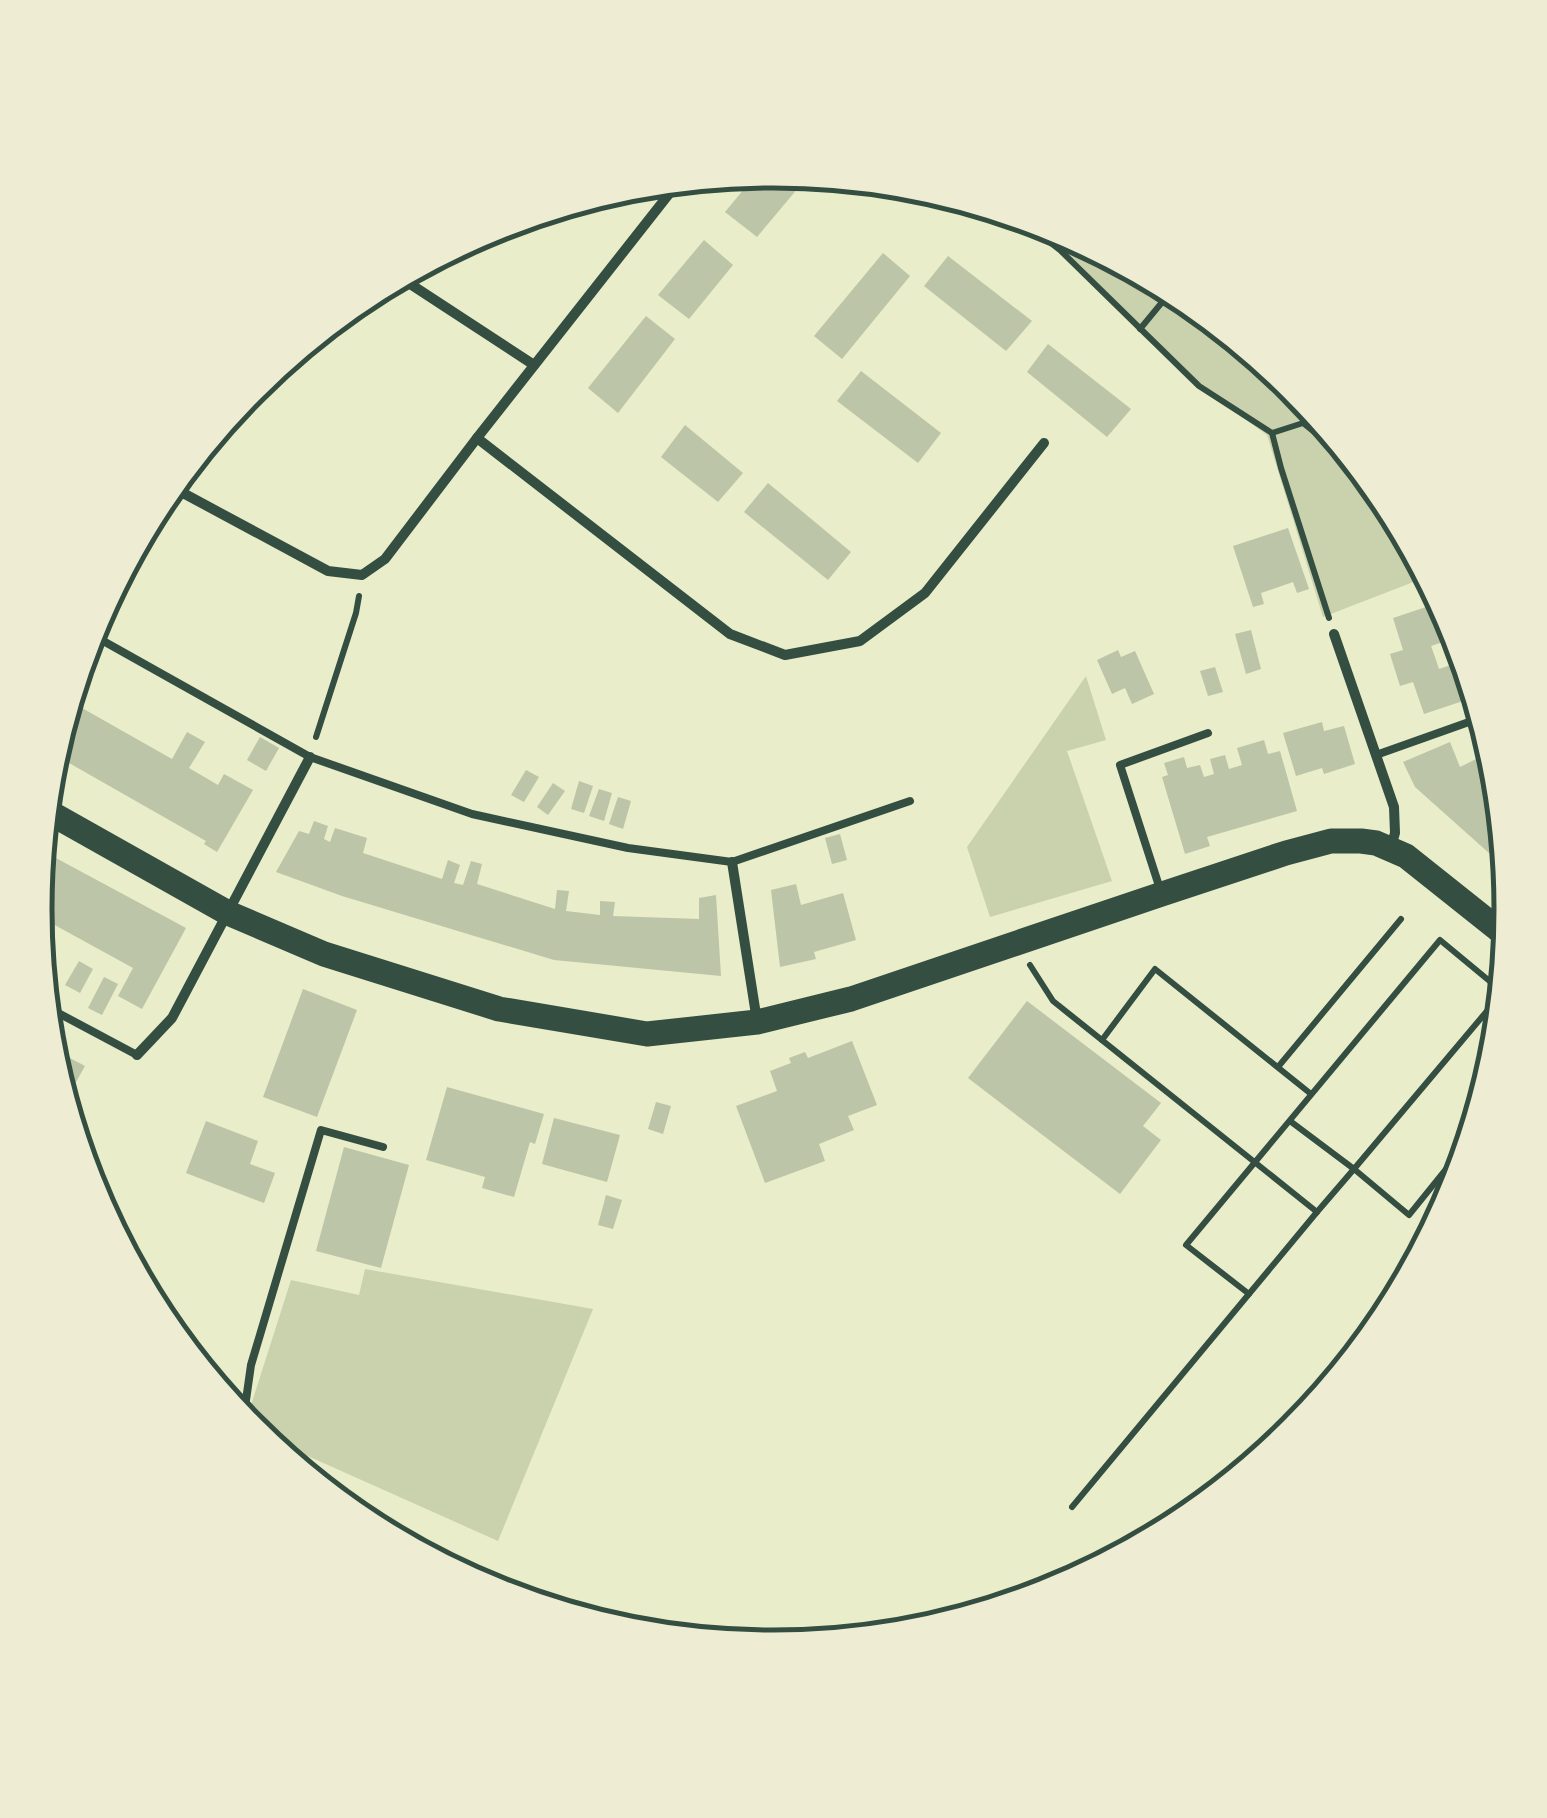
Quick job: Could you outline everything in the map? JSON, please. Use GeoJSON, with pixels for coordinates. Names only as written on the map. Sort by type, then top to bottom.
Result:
{"type":"FeatureCollection","features":[{"type":"Feature","properties":{"kind":"main road"},"geometry":{"type":"LineString","coordinates":[[59,818],[228,913],[324,954],[499,1009],[647,1034],[758,1022],[851,1000],[1286,853],[1330,842],[1361,840],[1391,848],[1422,866],[1494,925]]}},
{"type":"Feature","properties":{"kind":"street"},"geometry":{"type":"LineString","coordinates":[[184,494],[328,570],[362,575],[385,560],[667,196]]}},
{"type":"Feature","properties":{"kind":"street"},"geometry":{"type":"LineString","coordinates":[[412,285],[534,365]]}},
{"type":"Feature","properties":{"kind":"street"},"geometry":{"type":"LineString","coordinates":[[477,438],[730,634],[785,655],[860,641],[925,593],[1044,443]]}},
{"type":"Feature","properties":{"kind":"street"},"geometry":{"type":"LineString","coordinates":[[1334,634],[1394,807],[1391,848]]}},
{"type":"Feature","properties":{"kind":"street"},"geometry":{"type":"LineString","coordinates":[[137,1055],[172,1018],[310,757]]}},
{"type":"Feature","properties":{"kind":"street"},"geometry":{"type":"LineString","coordinates":[[732,862],[758,1022]]}},
{"type":"Feature","properties":{"kind":"lane"},"geometry":{"type":"LineString","coordinates":[[104,641],[310,757],[472,814],[628,848],[732,862],[910,801]]}},
{"type":"Feature","properties":{"kind":"lane"},"geometry":{"type":"LineString","coordinates":[[1376,756],[1470,722]]}},
{"type":"Feature","properties":{"kind":"lane"},"geometry":{"type":"LineString","coordinates":[[1162,894],[1120,765],[1208,734]]}},
{"type":"Feature","properties":{"kind":"lane"},"geometry":{"type":"LineString","coordinates":[[61,1015],[137,1055]]}},
{"type":"Feature","properties":{"kind":"lane"},"geometry":{"type":"LineString","coordinates":[[245,1399],[251,1365],[321,1130],[383,1147]]}},
{"type":"Feature","properties":{"kind":"path"},"geometry":{"type":"LineString","coordinates":[[1053,245],[1200,386],[1272,433],[1334,634]]}},
{"type":"Feature","properties":{"kind":"path"},"geometry":{"type":"LineString","coordinates":[[1140,329],[1162,302]]}},
{"type":"Feature","properties":{"kind":"path"},"geometry":{"type":"LineString","coordinates":[[1272,433],[1303,423],[1313,431]]}},
{"type":"Feature","properties":{"kind":"path"},"geometry":{"type":"LineString","coordinates":[[310,757],[356,613],[362,575]]}},
{"type":"Feature","properties":{"kind":"path"},"geometry":{"type":"LineString","coordinates":[[1278,1067],[1400,919]]}},
{"type":"Feature","properties":{"kind":"path"},"geometry":{"type":"LineString","coordinates":[[1249,1294],[1186,1245],[1440,940],[1490,982]]}},
{"type":"Feature","properties":{"kind":"path"},"geometry":{"type":"LineString","coordinates":[[1016,943],[1053,1001],[1317,1212]]}},
{"type":"Feature","properties":{"kind":"path"},"geometry":{"type":"LineString","coordinates":[[1102,1040],[1155,969],[1312,1094]]}},
{"type":"Feature","properties":{"kind":"path"},"geometry":{"type":"LineString","coordinates":[[1072,1507],[1487,1011]]}},
{"type":"Feature","properties":{"kind":"path"},"geometry":{"type":"LineString","coordinates":[[1290,1121],[1410,1215],[1445,1171]]}},
{"type":"Feature","properties":{"kind":"green space"},"geometry":{"type":"Polygon","coordinates":[[[1056,246],[1092,262],[1174,310],[1249,367],[1346,470],[1415,581],[1323,617],[1267,435],[1199,386],[1144,337],[1056,246]]]}},
{"type":"Feature","properties":{"kind":"green space"},"geometry":{"type":"Polygon","coordinates":[[[1086,676],[1106,740],[1067,751],[1112,881],[990,917],[967,847],[1086,676]]]}},
{"type":"Feature","properties":{"kind":"green space"},"geometry":{"type":"Polygon","coordinates":[[[365,1269],[593,1309],[498,1541],[300,1452],[251,1405],[291,1280],[359,1295],[365,1269]]]}},
{"type":"Feature","properties":{"kind":"building"},"geometry":{"type":"Polygon","coordinates":[[[744,189],[797,189],[757,237],[725,212],[744,189]]]}},
{"type":"Feature","properties":{"kind":"building"},"geometry":{"type":"Polygon","coordinates":[[[704,240],[733,265],[689,319],[658,295],[704,240]]]}},
{"type":"Feature","properties":{"kind":"building"},"geometry":{"type":"Polygon","coordinates":[[[883,253],[910,276],[842,359],[814,336],[883,253]]]}},
{"type":"Feature","properties":{"kind":"building"},"geometry":{"type":"Polygon","coordinates":[[[948,256],[1032,321],[1006,351],[924,286],[948,256]]]}},
{"type":"Feature","properties":{"kind":"building"},"geometry":{"type":"Polygon","coordinates":[[[646,316],[675,339],[618,413],[588,388],[646,316]]]}},
{"type":"Feature","properties":{"kind":"building"},"geometry":{"type":"Polygon","coordinates":[[[1048,344],[1131,409],[1107,437],[1027,372],[1048,344]]]}},
{"type":"Feature","properties":{"kind":"building"},"geometry":{"type":"Polygon","coordinates":[[[861,371],[941,433],[918,463],[837,401],[861,371]]]}},
{"type":"Feature","properties":{"kind":"building"},"geometry":{"type":"Polygon","coordinates":[[[685,425],[743,473],[718,502],[661,457],[685,425]]]}},
{"type":"Feature","properties":{"kind":"building"},"geometry":{"type":"Polygon","coordinates":[[[768,483],[851,552],[828,580],[744,512],[768,483]]]}},
{"type":"Feature","properties":{"kind":"building"},"geometry":{"type":"Polygon","coordinates":[[[1288,528],[1309,589],[1297,593],[1293,582],[1261,593],[1264,604],[1253,607],[1233,546],[1288,528]]]}},
{"type":"Feature","properties":{"kind":"building"},"geometry":{"type":"Polygon","coordinates":[[[1428,606],[1443,642],[1431,646],[1439,669],[1451,665],[1463,701],[1424,714],[1413,682],[1400,686],[1390,654],[1403,650],[1393,618],[1428,606]]]}},
{"type":"Feature","properties":{"kind":"building"},"geometry":{"type":"Polygon","coordinates":[[[1251,630],[1261,669],[1246,674],[1235,634],[1251,630]]]}},
{"type":"Feature","properties":{"kind":"building"},"geometry":{"type":"Polygon","coordinates":[[[1118,650],[1121,657],[1135,651],[1154,694],[1132,704],[1125,688],[1112,694],[1097,660],[1118,650]]]}},
{"type":"Feature","properties":{"kind":"building"},"geometry":{"type":"Polygon","coordinates":[[[1215,667],[1223,692],[1208,696],[1200,671],[1215,667]]]}},
{"type":"Feature","properties":{"kind":"building"},"geometry":{"type":"Polygon","coordinates":[[[81,710],[172,759],[187,732],[205,742],[189,768],[218,785],[224,774],[253,790],[217,852],[204,844],[206,841],[67,762],[81,710]]]}},
{"type":"Feature","properties":{"kind":"building"},"geometry":{"type":"Polygon","coordinates":[[[1322,722],[1324,731],[1344,726],[1355,764],[1324,774],[1322,768],[1296,776],[1283,733],[1322,722]]]}},
{"type":"Feature","properties":{"kind":"building"},"geometry":{"type":"Polygon","coordinates":[[[260,737],[279,748],[266,771],[247,760],[260,737]]]}},
{"type":"Feature","properties":{"kind":"building"},"geometry":{"type":"Polygon","coordinates":[[[1264,740],[1268,754],[1280,751],[1297,811],[1207,837],[1210,846],[1185,854],[1162,777],[1168,775],[1164,763],[1184,757],[1187,768],[1200,765],[1204,777],[1214,774],[1210,759],[1225,755],[1229,769],[1242,765],[1237,748],[1264,740]]]}},
{"type":"Feature","properties":{"kind":"building"},"geometry":{"type":"Polygon","coordinates":[[[1450,742],[1460,767],[1476,759],[1481,768],[1483,783],[1480,785],[1484,788],[1492,856],[1415,787],[1403,762],[1450,742]]]}},
{"type":"Feature","properties":{"kind":"building"},"geometry":{"type":"Polygon","coordinates":[[[526,770],[539,777],[524,802],[511,795],[526,770]]]}},
{"type":"Feature","properties":{"kind":"building"},"geometry":{"type":"Polygon","coordinates":[[[579,781],[593,786],[584,813],[571,809],[579,781]]]}},
{"type":"Feature","properties":{"kind":"building"},"geometry":{"type":"Polygon","coordinates":[[[553,783],[565,791],[548,815],[537,807],[553,783]]]}},
{"type":"Feature","properties":{"kind":"building"},"geometry":{"type":"Polygon","coordinates":[[[599,789],[612,793],[604,821],[589,816],[599,789]]]}},
{"type":"Feature","properties":{"kind":"building"},"geometry":{"type":"Polygon","coordinates":[[[618,797],[631,801],[623,829],[609,824],[618,797]]]}},
{"type":"Feature","properties":{"kind":"building"},"geometry":{"type":"Polygon","coordinates":[[[314,821],[328,826],[324,839],[330,842],[335,828],[367,838],[363,853],[442,879],[448,860],[460,865],[454,883],[463,885],[471,861],[482,864],[477,884],[555,909],[557,890],[569,891],[566,911],[600,915],[600,901],[615,902],[613,916],[699,919],[699,898],[716,895],[721,976],[554,960],[276,872],[299,831],[309,834],[314,821]]]}},
{"type":"Feature","properties":{"kind":"building"},"geometry":{"type":"Polygon","coordinates":[[[840,834],[847,860],[832,864],[825,838],[840,834]]]}},
{"type":"Feature","properties":{"kind":"building"},"geometry":{"type":"Polygon","coordinates":[[[55,857],[186,928],[142,1009],[118,996],[133,968],[53,924],[55,857]]]}},
{"type":"Feature","properties":{"kind":"building"},"geometry":{"type":"Polygon","coordinates":[[[796,884],[801,905],[843,893],[856,940],[814,952],[816,959],[780,967],[771,890],[796,884]]]}},
{"type":"Feature","properties":{"kind":"building"},"geometry":{"type":"Polygon","coordinates":[[[79,961],[93,969],[80,993],[65,985],[79,961]]]}},
{"type":"Feature","properties":{"kind":"building"},"geometry":{"type":"Polygon","coordinates":[[[104,977],[118,984],[102,1015],[88,1008],[104,977]]]}},
{"type":"Feature","properties":{"kind":"building"},"geometry":{"type":"Polygon","coordinates":[[[303,989],[357,1010],[317,1117],[263,1097],[303,989]]]}},
{"type":"Feature","properties":{"kind":"building"},"geometry":{"type":"Polygon","coordinates":[[[1027,1001],[1161,1103],[1143,1126],[1161,1140],[1120,1194],[968,1078],[1027,1001]]]}},
{"type":"Feature","properties":{"kind":"building"},"geometry":{"type":"Polygon","coordinates":[[[852,1041],[877,1105],[848,1116],[854,1130],[819,1144],[825,1161],[765,1183],[736,1106],[777,1091],[770,1071],[791,1063],[789,1058],[805,1052],[808,1058],[852,1041]]]}},
{"type":"Feature","properties":{"kind":"building"},"geometry":{"type":"Polygon","coordinates":[[[68,1057],[85,1066],[74,1085],[68,1057]]]}},
{"type":"Feature","properties":{"kind":"building"},"geometry":{"type":"Polygon","coordinates":[[[447,1087],[544,1114],[535,1144],[530,1142],[514,1197],[482,1188],[485,1177],[426,1160],[447,1087]]]}},
{"type":"Feature","properties":{"kind":"building"},"geometry":{"type":"Polygon","coordinates":[[[656,1102],[671,1106],[663,1134],[648,1129],[656,1102]]]}},
{"type":"Feature","properties":{"kind":"building"},"geometry":{"type":"Polygon","coordinates":[[[554,1118],[620,1135],[607,1182],[542,1164],[554,1118]]]}},
{"type":"Feature","properties":{"kind":"building"},"geometry":{"type":"Polygon","coordinates":[[[206,1121],[258,1141],[250,1164],[275,1173],[264,1203],[186,1173],[206,1121]]]}},
{"type":"Feature","properties":{"kind":"building"},"geometry":{"type":"Polygon","coordinates":[[[344,1147],[409,1165],[381,1268],[316,1251],[344,1147]]]}},
{"type":"Feature","properties":{"kind":"building"},"geometry":{"type":"Polygon","coordinates":[[[606,1195],[622,1200],[613,1229],[598,1225],[606,1195]]]}},
{"type":"Feature","properties":{"kind":"building"},"geometry":{"type":"Polygon","coordinates":[[[1378,1301],[1378,1301],[1346,1348],[1331,1366],[1378,1301]]]}}]}
